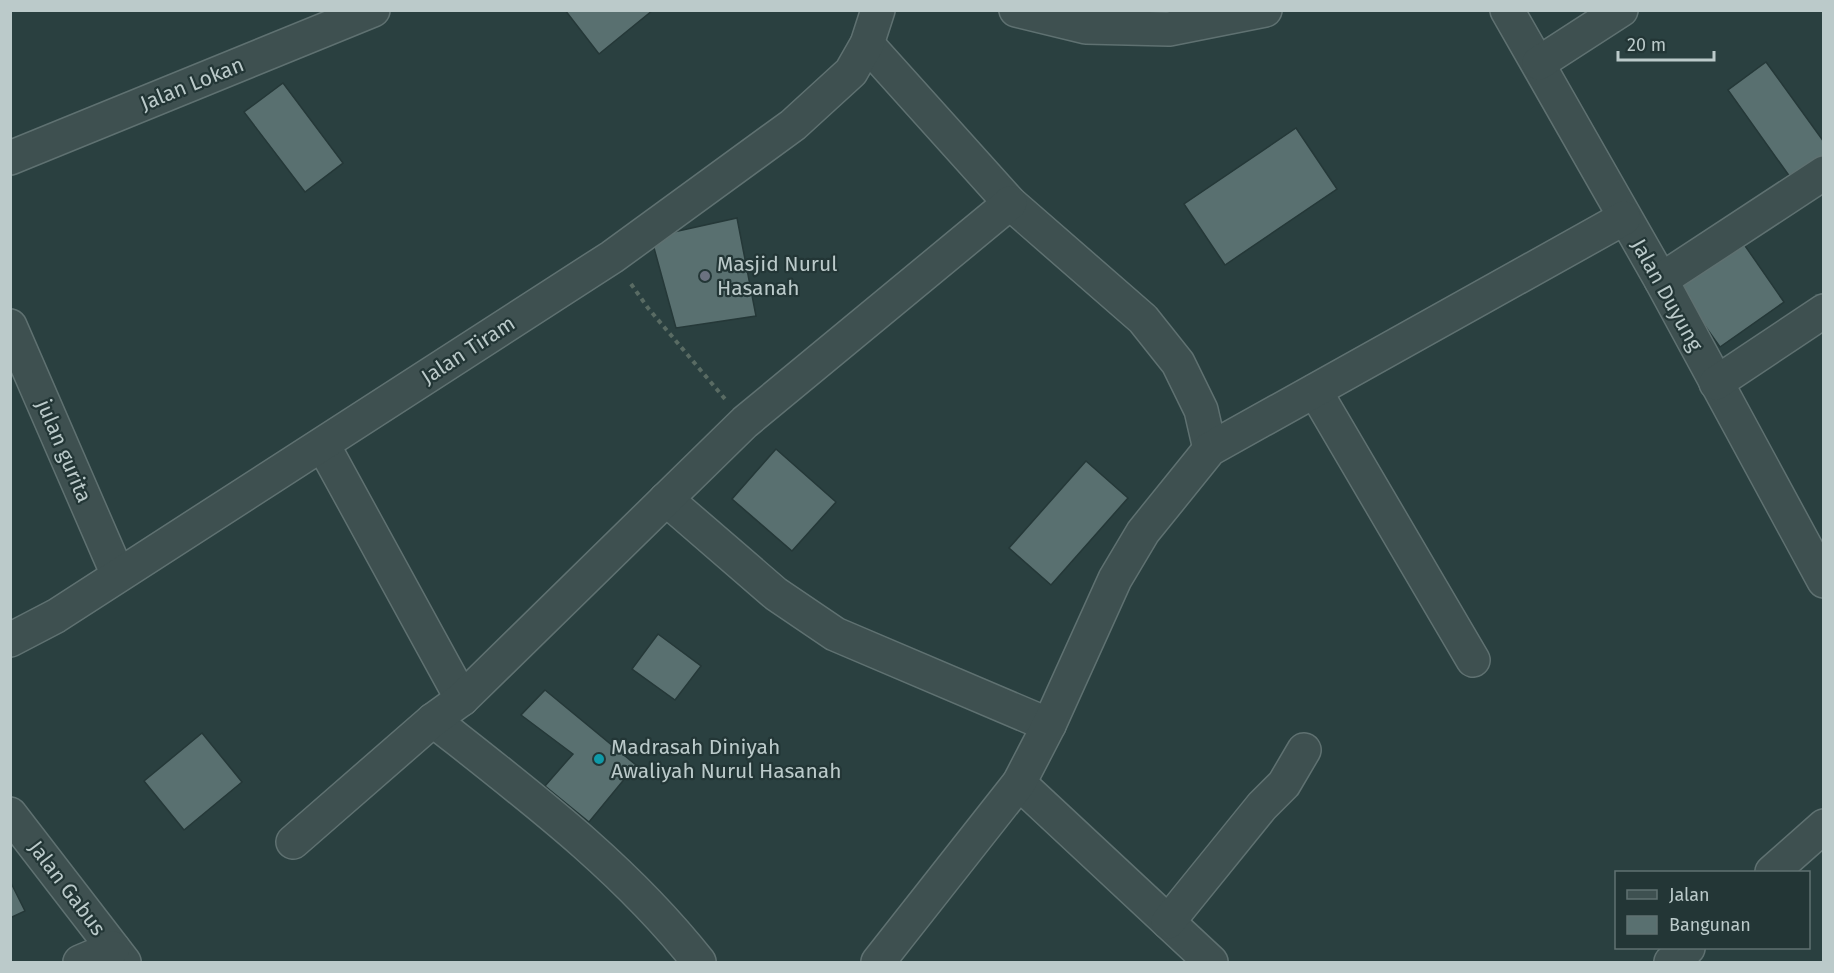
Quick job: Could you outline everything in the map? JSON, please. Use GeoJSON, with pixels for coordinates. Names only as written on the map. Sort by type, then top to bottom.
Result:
{"type":"FeatureCollection","features":[{"type":"Feature","properties":{"kind":"street","name":"Jalan Lokan"},"geometry":{"type":"LineString","coordinates":[[10,158],[373,10]]}},
{"type":"Feature","properties":{"kind":"street","name":"Jalan Tiram"},"geometry":{"type":"LineString","coordinates":[[10,640],[56,616],[612,257],[793,125],[851,72],[867,44],[878,10]]}},
{"type":"Feature","properties":{"kind":"street"},"geometry":{"type":"LineString","coordinates":[[1016,10],[1086,27],[1169,29],[1265,10]]}},
{"type":"Feature","properties":{"kind":"street","name":"Jalan Duyung"},"geometry":{"type":"LineString","coordinates":[[1507,10],[1661,280],[1824,581]]}},
{"type":"Feature","properties":{"kind":"street"},"geometry":{"type":"LineString","coordinates":[[1539,63],[1621,10]]}},
{"type":"Feature","properties":{"kind":"street"},"geometry":{"type":"LineString","coordinates":[[867,44],[1010,203],[1143,319],[1178,363],[1201,410],[1210,449]]}},
{"type":"Feature","properties":{"kind":"street"},"geometry":{"type":"LineString","coordinates":[[1661,280],[1824,173]]}},
{"type":"Feature","properties":{"kind":"street"},"geometry":{"type":"LineString","coordinates":[[292,842],[433,720],[462,699],[745,422],[1010,203]]}},
{"type":"Feature","properties":{"kind":"street"},"geometry":{"type":"LineString","coordinates":[[878,963],[1019,783],[1050,725],[1115,579],[1143,532],[1210,449],[1624,218]]}},
{"type":"Feature","properties":{"kind":"street"},"geometry":{"type":"LineString","coordinates":[[1716,383],[1824,311]]}},
{"type":"Feature","properties":{"kind":"street","name":"julan gurita"},"geometry":{"type":"LineString","coordinates":[[10,326],[118,575]]}},
{"type":"Feature","properties":{"kind":"street"},"geometry":{"type":"LineString","coordinates":[[1315,391],[1473,660]]}},
{"type":"Feature","properties":{"kind":"street"},"geometry":{"type":"LineString","coordinates":[[323,445],[462,699]]}},
{"type":"Feature","properties":{"kind":"street"},"geometry":{"type":"LineString","coordinates":[[666,499],[776,594],[835,634],[1050,725]]}},
{"type":"Feature","properties":{"kind":"street"},"geometry":{"type":"LineString","coordinates":[[433,720],[579,836],[623,878],[699,963]]}},
{"type":"Feature","properties":{"kind":"street"},"geometry":{"type":"LineString","coordinates":[[1168,922],[1262,806],[1284,784],[1304,750]]}},
{"type":"Feature","properties":{"kind":"street"},"geometry":{"type":"LineString","coordinates":[[1019,783],[1211,963]]}},
{"type":"Feature","properties":{"kind":"street","name":"Jalan Gabus"},"geometry":{"type":"LineString","coordinates":[[10,814],[118,955]]}},
{"type":"Feature","properties":{"kind":"street"},"geometry":{"type":"LineString","coordinates":[[1774,871],[1824,826]]}},
{"type":"Feature","properties":{"kind":"street"},"geometry":{"type":"LineString","coordinates":[[1671,963],[1687,949]]}},
{"type":"Feature","properties":{"kind":"street"},"geometry":{"type":"LineString","coordinates":[[80,963],[118,955]]}},
{"type":"Feature","properties":{"kind":"path"},"geometry":{"type":"LineString","coordinates":[[612,257],[648,309],[745,422]]}},
{"type":"Feature","properties":{"kind":"building"},"geometry":{"type":"Polygon","coordinates":[[[565,10],[653,10],[599,54],[565,10]]]}},
{"type":"Feature","properties":{"kind":"building"},"geometry":{"type":"Polygon","coordinates":[[[1766,62],[1824,142],[1824,164],[1795,184],[1728,90],[1766,62]]]}},
{"type":"Feature","properties":{"kind":"building"},"geometry":{"type":"Polygon","coordinates":[[[283,83],[343,163],[305,192],[244,112],[283,83]]]}},
{"type":"Feature","properties":{"kind":"building"},"geometry":{"type":"Polygon","coordinates":[[[1296,128],[1337,189],[1225,265],[1184,204],[1296,128]]]}},
{"type":"Feature","properties":{"kind":"building","name":"Masjid Nurul Hasanah"},"geometry":{"type":"Polygon","coordinates":[[[737,218],[756,316],[676,328],[651,237],[737,218]]]}},
{"type":"Feature","properties":{"kind":"building"},"geometry":{"type":"Polygon","coordinates":[[[1741,240],[1784,302],[1720,347],[1676,285],[1741,240]]]}},
{"type":"Feature","properties":{"kind":"building"},"geometry":{"type":"Polygon","coordinates":[[[776,449],[836,502],[792,551],[732,499],[776,449]]]}},
{"type":"Feature","properties":{"kind":"building"},"geometry":{"type":"Polygon","coordinates":[[[1086,461],[1128,498],[1051,585],[1009,548],[1086,461]]]}},
{"type":"Feature","properties":{"kind":"building"},"geometry":{"type":"Polygon","coordinates":[[[658,634],[701,666],[675,700],[632,669],[658,634]]]}},
{"type":"Feature","properties":{"kind":"building","name":"Madrasah Diniyah Awaliyah Nurul Hasanah"},"geometry":{"type":"Polygon","coordinates":[[[545,690],[636,765],[589,822],[545,786],[573,754],[521,715],[545,690]]]}},
{"type":"Feature","properties":{"kind":"building"},"geometry":{"type":"Polygon","coordinates":[[[202,733],[242,782],[184,830],[144,781],[202,733]]]}},
{"type":"Feature","properties":{"kind":"building"},"geometry":{"type":"Polygon","coordinates":[[[10,881],[25,911],[10,918],[10,881]]]}},
{"type":"Feature","properties":{"kind":"place","name":"Masjid Nurul Hasanah"},"geometry":{"type":"Point","coordinates":[705,276]}},
{"type":"Feature","properties":{"kind":"place","name":"Madrasah Diniyah Awaliyah Nurul Hasanah"},"geometry":{"type":"Point","coordinates":[599,759]}}]}
